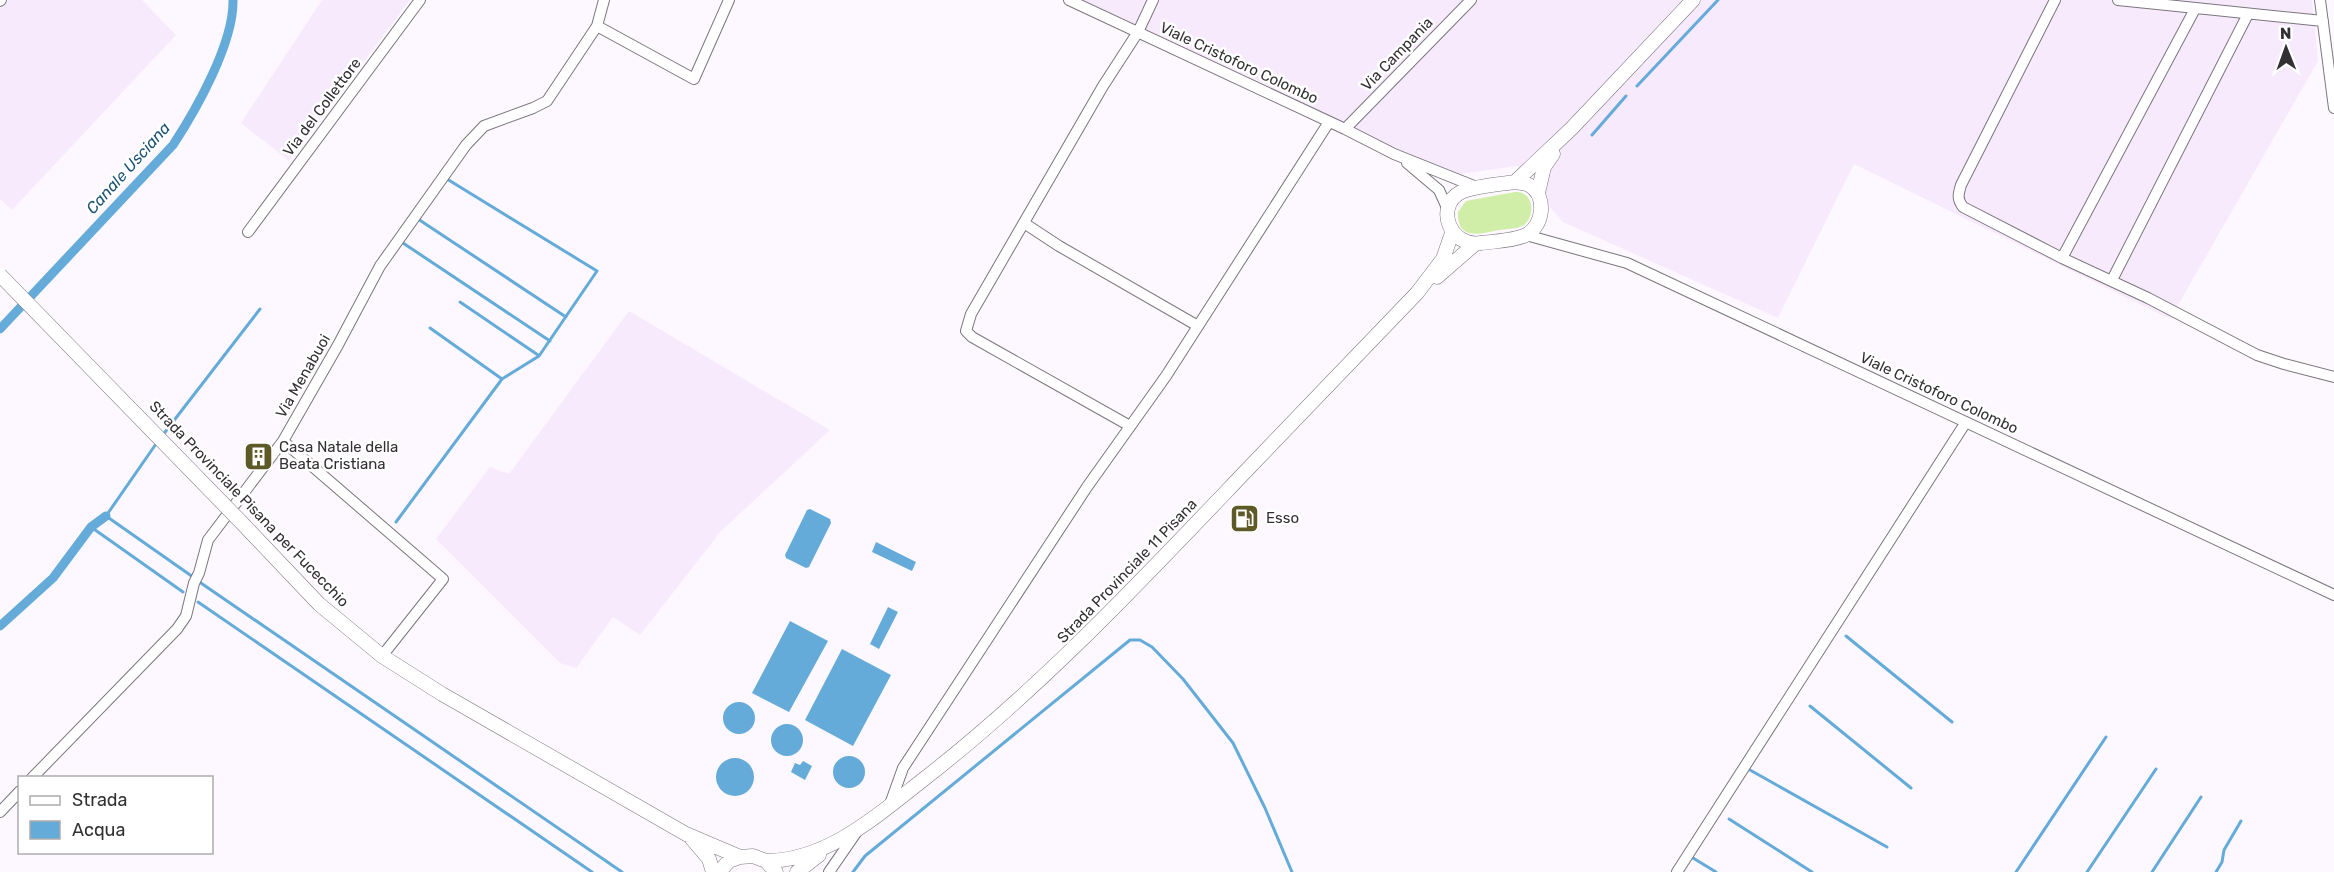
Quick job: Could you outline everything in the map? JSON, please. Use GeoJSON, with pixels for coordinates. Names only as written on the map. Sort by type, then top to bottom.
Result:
{"type":"FeatureCollection","features":[{"type":"Feature","properties":{"kind":"main road"},"geometry":{"type":"LineString","coordinates":[[1515,182],[1572,128],[1693,0]]}},
{"type":"Feature","properties":{"kind":"main road"},"geometry":{"type":"LineString","coordinates":[[1538,193],[1544,167],[1572,128]]}},
{"type":"Feature","properties":{"kind":"main road"},"geometry":{"type":"LineString","coordinates":[[1448,210],[1453,199],[1461,192],[1515,182],[1529,185],[1538,193],[1541,200],[1540,218],[1536,228],[1526,235],[1475,244],[1461,240],[1452,233]]}},
{"type":"Feature","properties":{"kind":"main road","name":"Strada Provinciale 11 Pisana"},"geometry":{"type":"LineString","coordinates":[[1417,293],[1443,260],[1452,233],[1448,221],[1448,210]]}},
{"type":"Feature","properties":{"kind":"main road","name":"Strada Provinciale 11 Pisana"},"geometry":{"type":"LineString","coordinates":[[797,872],[835,842],[888,807],[958,753],[1054,668],[1417,293],[1475,244]]}},
{"type":"Feature","properties":{"kind":"main road","name":"Strada Provinciale Pisana per Fucecchio"},"geometry":{"type":"LineString","coordinates":[[0,274],[319,604],[382,656],[442,694],[686,834],[740,857],[753,856],[766,861]]}},
{"type":"Feature","properties":{"kind":"main road","name":"Strada Provinciale Pisana per Fucecchio"},"geometry":{"type":"LineString","coordinates":[[686,834],[709,860],[713,872]]}},
{"type":"Feature","properties":{"kind":"main road","name":"Strada Provinciale 11 Pisana"},"geometry":{"type":"LineString","coordinates":[[766,861],[792,859],[835,842]]}},
{"type":"Feature","properties":{"kind":"main road"},"geometry":{"type":"LineString","coordinates":[[719,872],[729,861],[740,857]]}},
{"type":"Feature","properties":{"kind":"main road"},"geometry":{"type":"LineString","coordinates":[[766,861],[776,872]]}},
{"type":"Feature","properties":{"kind":"street","name":"Via del Collettore"},"geometry":{"type":"LineString","coordinates":[[248,232],[420,0]]}},
{"type":"Feature","properties":{"kind":"street","name":"Via Menabuoi"},"geometry":{"type":"LineString","coordinates":[[33,776],[186,616],[208,540],[283,441],[380,266],[466,145],[484,126],[547,101],[597,26],[604,0]]}},
{"type":"Feature","properties":{"kind":"street"},"geometry":{"type":"LineString","coordinates":[[597,26],[694,79],[729,0]]}},
{"type":"Feature","properties":{"kind":"street","name":"Viale Cristoforo Colombo"},"geometry":{"type":"LineString","coordinates":[[1070,0],[1394,154],[1479,188]]}},
{"type":"Feature","properties":{"kind":"street"},"geometry":{"type":"LineString","coordinates":[[1130,426],[972,337],[966,331],[971,314],[1103,86],[1138,32],[1153,0]]}},
{"type":"Feature","properties":{"kind":"street","name":"Via Campania"},"geometry":{"type":"LineString","coordinates":[[1345,129],[1471,0]]}},
{"type":"Feature","properties":{"kind":"street"},"geometry":{"type":"LineString","coordinates":[[2055,0],[1958,195],[1963,207],[2257,355],[2334,377]]}},
{"type":"Feature","properties":{"kind":"street"},"geometry":{"type":"LineString","coordinates":[[2118,0],[2323,21]]}},
{"type":"Feature","properties":{"kind":"street"},"geometry":{"type":"LineString","coordinates":[[2320,0],[2334,108]]}},
{"type":"Feature","properties":{"kind":"street"},"geometry":{"type":"LineString","coordinates":[[2062,258],[2195,9]]}},
{"type":"Feature","properties":{"kind":"street"},"geometry":{"type":"LineString","coordinates":[[2112,280],[2248,14]]}},
{"type":"Feature","properties":{"kind":"street"},"geometry":{"type":"LineString","coordinates":[[888,807],[903,768],[1080,497],[1198,326],[1329,122]]}},
{"type":"Feature","properties":{"kind":"street","name":"Viale Cristoforo Colombo"},"geometry":{"type":"LineString","coordinates":[[1394,154],[1439,190],[1448,210]]}},
{"type":"Feature","properties":{"kind":"street"},"geometry":{"type":"LineString","coordinates":[[1024,223],[1059,246],[1198,326]]}},
{"type":"Feature","properties":{"kind":"street","name":"Viale Cristoforo Colombo"},"geometry":{"type":"LineString","coordinates":[[1526,235],[1627,263],[2334,595]]}},
{"type":"Feature","properties":{"kind":"street"},"geometry":{"type":"LineString","coordinates":[[1677,872],[1966,422]]}},
{"type":"Feature","properties":{"kind":"street"},"geometry":{"type":"LineString","coordinates":[[283,441],[443,579],[382,656]]}},
{"type":"Feature","properties":{"kind":"street"},"geometry":{"type":"LineString","coordinates":[[0,812],[18,793]]}},
{"type":"Feature","properties":{"kind":"street"},"geometry":{"type":"LineString","coordinates":[[829,872],[859,828]]}},
{"type":"Feature","properties":{"kind":"shaded area"},"geometry":{"type":"Polygon","coordinates":[[[9,0],[142,0],[176,35],[12,210],[0,199],[0,9],[9,0]]]}},
{"type":"Feature","properties":{"kind":"shaded area"},"geometry":{"type":"Polygon","coordinates":[[[322,0],[410,0],[289,161],[241,123],[322,0]]]}},
{"type":"Feature","properties":{"kind":"shaded area"},"geometry":{"type":"Polygon","coordinates":[[[1076,0],[2312,0],[2318,61],[2170,319],[1854,164],[1778,318],[1563,222],[1549,206],[1544,184],[1517,166],[1452,175],[1076,0]]]}},
{"type":"Feature","properties":{"kind":"shaded area"},"geometry":{"type":"Polygon","coordinates":[[[629,311],[830,430],[721,531],[640,635],[613,617],[576,668],[560,663],[436,539],[490,467],[509,474],[629,311]]]}},
{"type":"Feature","properties":{"kind":"green space"},"geometry":{"type":"Polygon","coordinates":[[[1515,192],[1528,197],[1531,205],[1528,220],[1522,226],[1477,234],[1461,228],[1458,212],[1466,201],[1515,192]]]}},
{"type":"Feature","properties":{"kind":"water"},"geometry":{"type":"Polygon","coordinates":[[[810,509],[830,519],[831,523],[809,567],[806,568],[786,558],[785,555],[807,510],[810,509]]]}},
{"type":"Feature","properties":{"kind":"water"},"geometry":{"type":"Polygon","coordinates":[[[876,542],[916,562],[912,571],[872,552],[876,542]]]}},
{"type":"Feature","properties":{"kind":"water"},"geometry":{"type":"Polygon","coordinates":[[[888,607],[898,612],[879,649],[870,644],[888,607]]]}},
{"type":"Feature","properties":{"kind":"water"},"geometry":{"type":"Polygon","coordinates":[[[790,621],[828,641],[789,712],[752,693],[790,621]]]}},
{"type":"Feature","properties":{"kind":"water"},"geometry":{"type":"Polygon","coordinates":[[[842,649],[891,675],[853,746],[805,720],[842,649]]]}},
{"type":"Feature","properties":{"kind":"water"},"geometry":{"type":"Polygon","coordinates":[[[739,702],[750,707],[755,718],[750,729],[739,734],[728,729],[723,718],[728,707],[739,702]]]}},
{"type":"Feature","properties":{"kind":"water"},"geometry":{"type":"Polygon","coordinates":[[[787,724],[798,729],[803,740],[798,751],[787,756],[776,751],[771,740],[776,729],[787,724]]]}},
{"type":"Feature","properties":{"kind":"water"},"geometry":{"type":"Polygon","coordinates":[[[849,756],[860,761],[865,772],[860,783],[849,788],[838,783],[833,772],[838,761],[849,756]]]}},
{"type":"Feature","properties":{"kind":"water"},"geometry":{"type":"Polygon","coordinates":[[[735,758],[749,763],[754,777],[749,791],[735,796],[721,791],[716,777],[721,763],[735,758]]]}},
{"type":"Feature","properties":{"kind":"water"},"geometry":{"type":"Polygon","coordinates":[[[803,761],[812,766],[805,780],[791,772],[795,763],[800,765],[803,761]]]}},
{"type":"Feature","properties":{"kind":"waterway","name":"Canale Usciana"},"geometry":{"type":"LineString","coordinates":[[0,329],[173,145],[192,114],[221,56],[232,17],[233,0]]}},
{"type":"Feature","properties":{"kind":"waterway"},"geometry":{"type":"LineString","coordinates":[[1637,86],[1718,0]]}},
{"type":"Feature","properties":{"kind":"waterway"},"geometry":{"type":"LineString","coordinates":[[1592,135],[1626,96]]}},
{"type":"Feature","properties":{"kind":"waterway"},"geometry":{"type":"LineString","coordinates":[[396,522],[502,379],[539,356],[597,271],[447,179]]}},
{"type":"Feature","properties":{"kind":"waterway"},"geometry":{"type":"LineString","coordinates":[[418,219],[566,317]]}},
{"type":"Feature","properties":{"kind":"waterway"},"geometry":{"type":"LineString","coordinates":[[403,243],[550,341]]}},
{"type":"Feature","properties":{"kind":"waterway"},"geometry":{"type":"LineString","coordinates":[[460,302],[538,355]]}},
{"type":"Feature","properties":{"kind":"waterway"},"geometry":{"type":"LineString","coordinates":[[162,436],[260,309]]}},
{"type":"Feature","properties":{"kind":"waterway"},"geometry":{"type":"LineString","coordinates":[[430,328],[502,379]]}},
{"type":"Feature","properties":{"kind":"waterway"},"geometry":{"type":"LineString","coordinates":[[158,441],[106,516],[193,577]]}},
{"type":"Feature","properties":{"kind":"waterway"},"geometry":{"type":"LineString","coordinates":[[0,626],[53,578],[91,527],[106,516]]}},
{"type":"Feature","properties":{"kind":"waterway"},"geometry":{"type":"LineString","coordinates":[[91,527],[183,592]]}},
{"type":"Feature","properties":{"kind":"waterway"},"geometry":{"type":"LineString","coordinates":[[198,581],[622,872]]}},
{"type":"Feature","properties":{"kind":"waterway"},"geometry":{"type":"LineString","coordinates":[[198,602],[592,872]]}},
{"type":"Feature","properties":{"kind":"waterway"},"geometry":{"type":"LineString","coordinates":[[1846,636],[1952,722]]}},
{"type":"Feature","properties":{"kind":"waterway"},"geometry":{"type":"LineString","coordinates":[[853,872],[865,856],[1130,640],[1140,640],[1152,647],[1183,679],[1233,743],[1265,808],[1292,872]]}},
{"type":"Feature","properties":{"kind":"waterway"},"geometry":{"type":"LineString","coordinates":[[1810,706],[1911,788]]}},
{"type":"Feature","properties":{"kind":"waterway"},"geometry":{"type":"LineString","coordinates":[[2016,872],[2106,737]]}},
{"type":"Feature","properties":{"kind":"waterway"},"geometry":{"type":"LineString","coordinates":[[2087,872],[2156,769]]}},
{"type":"Feature","properties":{"kind":"waterway"},"geometry":{"type":"LineString","coordinates":[[1750,770],[1887,847]]}},
{"type":"Feature","properties":{"kind":"waterway"},"geometry":{"type":"LineString","coordinates":[[2152,872],[2201,797]]}},
{"type":"Feature","properties":{"kind":"waterway"},"geometry":{"type":"LineString","coordinates":[[1729,819],[1812,872]]}},
{"type":"Feature","properties":{"kind":"waterway"},"geometry":{"type":"LineString","coordinates":[[2216,872],[2222,862],[2224,850],[2241,821]]}},
{"type":"Feature","properties":{"kind":"waterway"},"geometry":{"type":"LineString","coordinates":[[1693,858],[1716,872]]}},
{"type":"Feature","properties":{"kind":"place","name":"Casa Natale della Beata Cristiana"},"geometry":{"type":"Point","coordinates":[258,456]}},
{"type":"Feature","properties":{"kind":"place","name":"Esso"},"geometry":{"type":"Point","coordinates":[1245,518]}}]}
